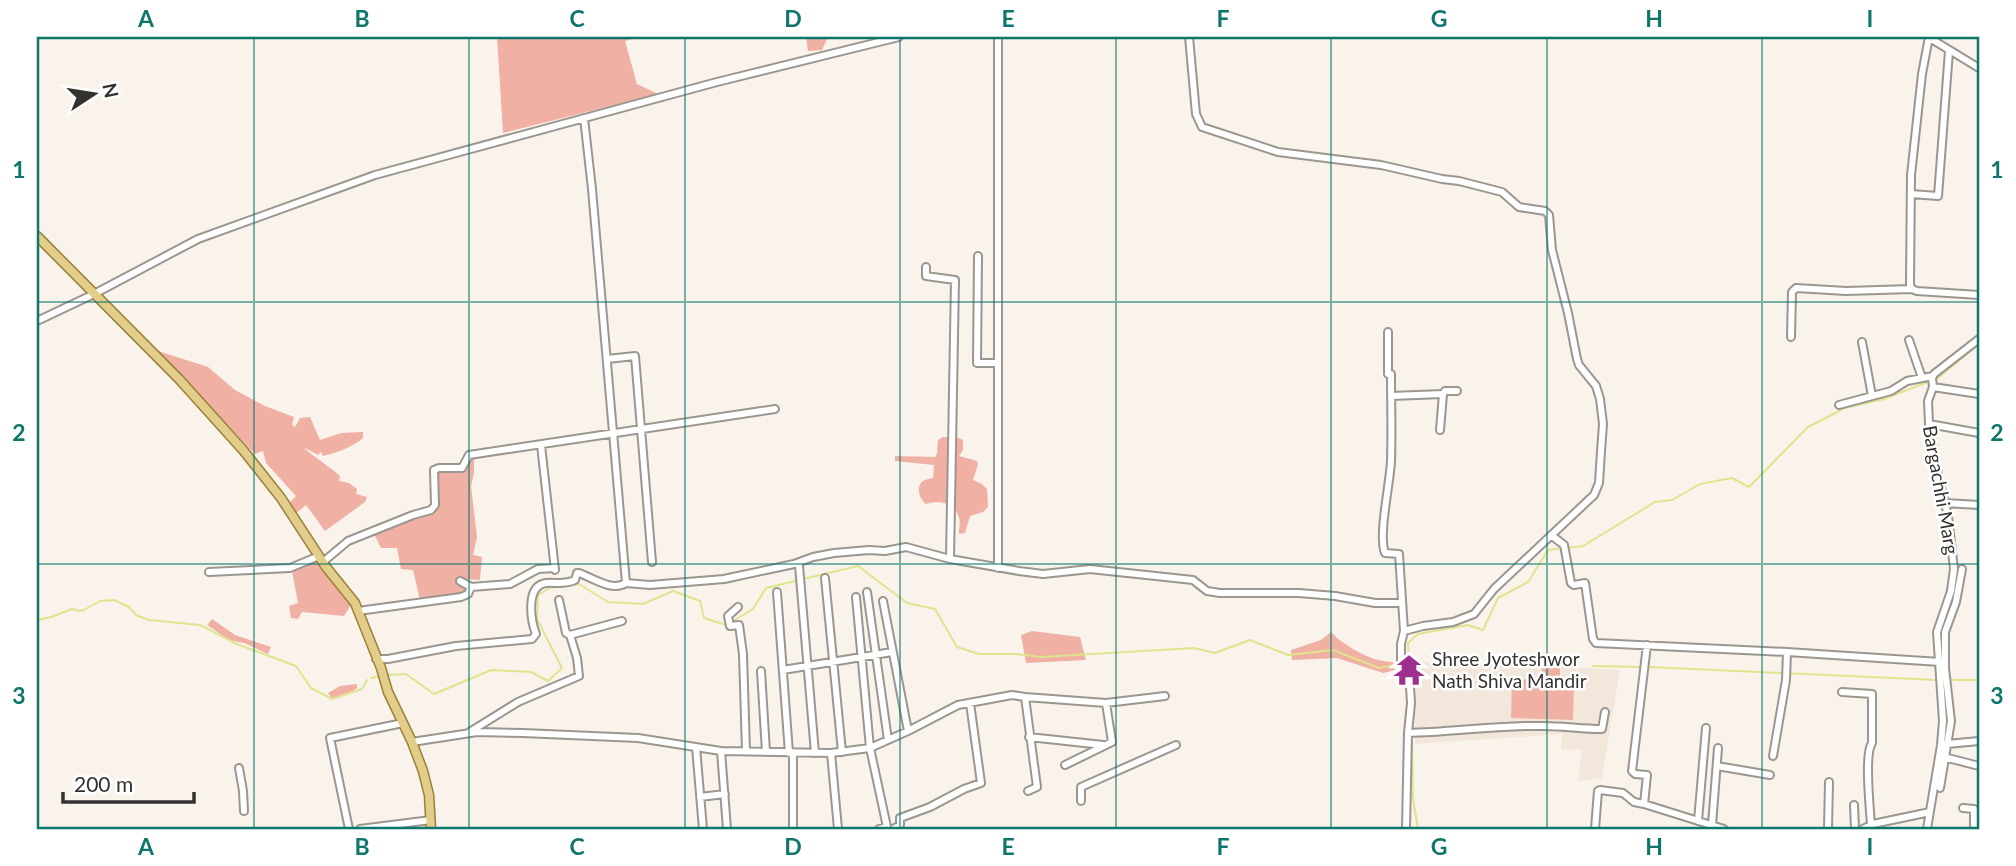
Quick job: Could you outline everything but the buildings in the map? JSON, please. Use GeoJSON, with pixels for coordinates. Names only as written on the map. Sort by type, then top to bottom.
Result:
{"type":"FeatureCollection","features":[{"type":"Feature","properties":{"kind":"main road"},"geometry":{"type":"LineString","coordinates":[[37,236],[179,379],[243,450],[281,498],[321,559],[355,603],[427,785],[431,825]]}},
{"type":"Feature","properties":{"kind":"street"},"geometry":{"type":"LineString","coordinates":[[37,321],[93,295],[198,239],[375,175],[899,37]]}},
{"type":"Feature","properties":{"kind":"street"},"geometry":{"type":"LineString","coordinates":[[998,37],[998,568]]}},
{"type":"Feature","properties":{"kind":"street"},"geometry":{"type":"LineString","coordinates":[[1189,37],[1196,114],[1202,127],[1278,152],[1381,165],[1459,181],[1502,192],[1519,207],[1548,213],[1554,261],[1577,359],[1596,386],[1600,399],[1603,424],[1599,483],[1594,495],[1494,589],[1480,609],[1470,617],[1404,631]]}},
{"type":"Feature","properties":{"kind":"street"},"geometry":{"type":"LineString","coordinates":[[1912,289],[1911,175],[1928,37],[1979,68]]}},
{"type":"Feature","properties":{"kind":"street"},"geometry":{"type":"LineString","coordinates":[[1911,194],[1938,196],[1949,51]]}},
{"type":"Feature","properties":{"kind":"street"},"geometry":{"type":"LineString","coordinates":[[584,118],[626,583]]}},
{"type":"Feature","properties":{"kind":"street"},"geometry":{"type":"LineString","coordinates":[[978,256],[977,363],[998,363]]}},
{"type":"Feature","properties":{"kind":"street"},"geometry":{"type":"LineString","coordinates":[[926,267],[926,276],[955,280],[950,559]]}},
{"type":"Feature","properties":{"kind":"street"},"geometry":{"type":"LineString","coordinates":[[1791,337],[1792,292],[1796,288],[1846,291],[1912,289],[1940,294],[1979,295]]}},
{"type":"Feature","properties":{"kind":"street"},"geometry":{"type":"LineString","coordinates":[[1388,332],[1391,460],[1382,527],[1385,552],[1399,554],[1404,631],[1401,664],[1410,687],[1406,829]]}},
{"type":"Feature","properties":{"kind":"street"},"geometry":{"type":"LineString","coordinates":[[1933,381],[1979,339]]}},
{"type":"Feature","properties":{"kind":"street"},"geometry":{"type":"LineString","coordinates":[[1909,340],[1922,378]]}},
{"type":"Feature","properties":{"kind":"street"},"geometry":{"type":"LineString","coordinates":[[1862,342],[1872,396]]}},
{"type":"Feature","properties":{"kind":"street"},"geometry":{"type":"LineString","coordinates":[[607,359],[635,356],[652,562]]}},
{"type":"Feature","properties":{"kind":"street"},"geometry":{"type":"LineString","coordinates":[[1839,405],[1891,391],[1907,381],[1922,378],[1979,394]]}},
{"type":"Feature","properties":{"kind":"street","name":"Bargachhi Marg"},"geometry":{"type":"LineString","coordinates":[[1927,829],[1945,744],[1937,632],[1951,591],[1954,569],[1953,545],[1929,424],[1928,401],[1933,381]]}},
{"type":"Feature","properties":{"kind":"street"},"geometry":{"type":"LineString","coordinates":[[1391,397],[1457,391]]}},
{"type":"Feature","properties":{"kind":"street"},"geometry":{"type":"LineString","coordinates":[[1440,430],[1443,394]]}},
{"type":"Feature","properties":{"kind":"street"},"geometry":{"type":"LineString","coordinates":[[209,572],[290,568],[321,559],[348,541],[432,510],[435,505],[435,468],[461,468],[469,455],[775,409]]}},
{"type":"Feature","properties":{"kind":"street"},"geometry":{"type":"LineString","coordinates":[[1929,424],[1979,433]]}},
{"type":"Feature","properties":{"kind":"street"},"geometry":{"type":"LineString","coordinates":[[460,581],[471,587],[510,584],[538,569],[555,569],[541,445]]}},
{"type":"Feature","properties":{"kind":"street"},"geometry":{"type":"LineString","coordinates":[[1945,503],[1979,505]]}},
{"type":"Feature","properties":{"kind":"street"},"geometry":{"type":"LineString","coordinates":[[1551,535],[1564,545],[1570,583],[1585,583],[1596,643],[1940,662]]}},
{"type":"Feature","properties":{"kind":"street"},"geometry":{"type":"LineString","coordinates":[[376,659],[456,646],[532,639],[536,634],[531,618],[532,600],[540,585],[567,583],[575,580],[577,573],[611,586],[621,587],[626,583],[650,585],[724,579],[794,564],[813,557],[906,547],[998,568],[1043,573],[1090,569],[1193,580],[1207,591],[1220,593],[1299,593],[1375,603],[1402,603]]}},
{"type":"Feature","properties":{"kind":"street"},"geometry":{"type":"LineString","coordinates":[[799,566],[815,753]]}},
{"type":"Feature","properties":{"kind":"street"},"geometry":{"type":"LineString","coordinates":[[1962,569],[1945,632],[1945,668],[1951,720],[1945,744],[1979,741]]}},
{"type":"Feature","properties":{"kind":"street"},"geometry":{"type":"LineString","coordinates":[[825,578],[842,752]]}},
{"type":"Feature","properties":{"kind":"street"},"geometry":{"type":"LineString","coordinates":[[358,611],[461,597],[468,594],[471,587]]}},
{"type":"Feature","properties":{"kind":"street"},"geometry":{"type":"LineString","coordinates":[[777,592],[791,753],[793,829]]}},
{"type":"Feature","properties":{"kind":"street"},"geometry":{"type":"LineString","coordinates":[[867,592],[888,740]]}},
{"type":"Feature","properties":{"kind":"street"},"geometry":{"type":"LineString","coordinates":[[856,597],[870,748],[887,827],[883,829]]}},
{"type":"Feature","properties":{"kind":"street"},"geometry":{"type":"LineString","coordinates":[[466,734],[518,702],[579,676],[577,658],[570,635],[566,633],[559,600]]}},
{"type":"Feature","properties":{"kind":"street"},"geometry":{"type":"LineString","coordinates":[[883,601],[908,731]]}},
{"type":"Feature","properties":{"kind":"street"},"geometry":{"type":"LineString","coordinates":[[738,607],[728,616],[730,626],[739,625],[743,654],[746,751]]}},
{"type":"Feature","properties":{"kind":"street"},"geometry":{"type":"LineString","coordinates":[[570,635],[622,621]]}},
{"type":"Feature","properties":{"kind":"street"},"geometry":{"type":"LineString","coordinates":[[1644,804],[1647,775],[1635,774],[1632,771],[1647,645]]}},
{"type":"Feature","properties":{"kind":"street"},"geometry":{"type":"LineString","coordinates":[[783,670],[892,652]]}},
{"type":"Feature","properties":{"kind":"street"},"geometry":{"type":"LineString","coordinates":[[1773,755],[1786,680],[1787,652]]}},
{"type":"Feature","properties":{"kind":"street"},"geometry":{"type":"LineString","coordinates":[[761,671],[766,752]]}},
{"type":"Feature","properties":{"kind":"street"},"geometry":{"type":"LineString","coordinates":[[1842,692],[1872,694],[1872,743],[1868,761],[1871,825]]}},
{"type":"Feature","properties":{"kind":"street"},"geometry":{"type":"LineString","coordinates":[[412,742],[477,732],[534,733],[638,737],[721,751],[831,753],[870,748],[958,705],[1013,695],[1106,703],[1165,696]]}},
{"type":"Feature","properties":{"kind":"street"},"geometry":{"type":"LineString","coordinates":[[1025,697],[1037,787],[1028,791]]}},
{"type":"Feature","properties":{"kind":"street"},"geometry":{"type":"LineString","coordinates":[[893,829],[900,825],[900,818],[981,783],[970,703]]}},
{"type":"Feature","properties":{"kind":"street"},"geometry":{"type":"LineString","coordinates":[[1065,765],[1112,742],[1106,703]]}},
{"type":"Feature","properties":{"kind":"street"},"geometry":{"type":"LineString","coordinates":[[1408,733],[1543,726],[1602,729],[1605,712]]}},
{"type":"Feature","properties":{"kind":"street"},"geometry":{"type":"LineString","coordinates":[[349,829],[330,738],[403,723]]}},
{"type":"Feature","properties":{"kind":"street"},"geometry":{"type":"LineString","coordinates":[[1700,824],[1706,728]]}},
{"type":"Feature","properties":{"kind":"street"},"geometry":{"type":"LineString","coordinates":[[1029,737],[1105,745]]}},
{"type":"Feature","properties":{"kind":"street"},"geometry":{"type":"LineString","coordinates":[[1081,801],[1081,787],[1176,745]]}},
{"type":"Feature","properties":{"kind":"street"},"geometry":{"type":"LineString","coordinates":[[696,747],[703,829]]}},
{"type":"Feature","properties":{"kind":"street"},"geometry":{"type":"LineString","coordinates":[[1713,825],[1718,748]]}},
{"type":"Feature","properties":{"kind":"street"},"geometry":{"type":"LineString","coordinates":[[721,751],[727,829]]}},
{"type":"Feature","properties":{"kind":"street"},"geometry":{"type":"LineString","coordinates":[[831,753],[838,829]]}},
{"type":"Feature","properties":{"kind":"street"},"geometry":{"type":"LineString","coordinates":[[1940,788],[1942,757],[1979,766]]}},
{"type":"Feature","properties":{"kind":"street"},"geometry":{"type":"LineString","coordinates":[[1717,766],[1770,775]]}},
{"type":"Feature","properties":{"kind":"street"},"geometry":{"type":"LineString","coordinates":[[239,768],[244,811]]}},
{"type":"Feature","properties":{"kind":"street"},"geometry":{"type":"LineString","coordinates":[[1828,829],[1829,782]]}},
{"type":"Feature","properties":{"kind":"street"},"geometry":{"type":"LineString","coordinates":[[1594,829],[1600,790],[1623,793],[1634,802],[1700,824],[1724,829]]}},
{"type":"Feature","properties":{"kind":"street"},"geometry":{"type":"LineString","coordinates":[[700,797],[725,794]]}},
{"type":"Feature","properties":{"kind":"street"},"geometry":{"type":"LineString","coordinates":[[1854,805],[1855,829]]}},
{"type":"Feature","properties":{"kind":"street"},"geometry":{"type":"LineString","coordinates":[[1964,808],[1974,809],[1974,825],[1979,827]]}},
{"type":"Feature","properties":{"kind":"street"},"geometry":{"type":"LineString","coordinates":[[1863,829],[1930,812]]}},
{"type":"Feature","properties":{"kind":"street"},"geometry":{"type":"LineString","coordinates":[[360,829],[431,825]]}},
{"type":"Feature","properties":{"kind":"shaded area"},"geometry":{"type":"Polygon","coordinates":[[[497,37],[640,37],[625,41],[637,84],[658,94],[503,133],[497,37]]]}},
{"type":"Feature","properties":{"kind":"shaded area"},"geometry":{"type":"Polygon","coordinates":[[[806,37],[828,37],[822,50],[808,51],[806,37]]]}},
{"type":"Feature","properties":{"kind":"shaded area"},"geometry":{"type":"Polygon","coordinates":[[[158,351],[208,367],[235,390],[294,417],[292,425],[295,427],[300,418],[310,417],[320,440],[341,433],[363,432],[363,438],[354,444],[323,456],[321,452],[318,455],[303,447],[340,476],[339,481],[349,483],[357,489],[356,494],[367,497],[365,502],[325,531],[306,505],[295,514],[289,503],[296,496],[266,463],[263,451],[255,454],[158,351]]]}},
{"type":"Feature","properties":{"kind":"shaded area"},"geometry":{"type":"Polygon","coordinates":[[[943,437],[963,440],[963,450],[959,456],[977,461],[973,480],[987,489],[988,507],[983,512],[970,516],[965,533],[959,534],[959,517],[952,507],[940,502],[926,504],[920,497],[919,487],[923,481],[933,478],[934,465],[895,461],[895,456],[935,457],[938,440],[943,437]]]}},
{"type":"Feature","properties":{"kind":"shaded area"},"geometry":{"type":"Polygon","coordinates":[[[474,458],[471,486],[477,537],[473,555],[482,557],[480,580],[463,579],[468,588],[462,595],[420,600],[413,570],[401,569],[397,548],[381,548],[372,530],[421,509],[433,512],[437,506],[436,471],[460,471],[468,459],[474,458]]]}},
{"type":"Feature","properties":{"kind":"shaded area"},"geometry":{"type":"Polygon","coordinates":[[[314,560],[351,605],[344,616],[302,612],[298,619],[291,618],[289,606],[298,603],[292,571],[314,560]]]}},
{"type":"Feature","properties":{"kind":"shaded area"},"geometry":{"type":"Polygon","coordinates":[[[212,619],[235,635],[271,647],[268,654],[244,643],[229,640],[207,625],[212,619]]]}},
{"type":"Feature","properties":{"kind":"shaded area"},"geometry":{"type":"Polygon","coordinates":[[[1032,631],[1080,637],[1086,660],[1026,663],[1021,635],[1032,631]]]}},
{"type":"Feature","properties":{"kind":"shaded area"},"geometry":{"type":"Polygon","coordinates":[[[1331,632],[1340,641],[1361,653],[1374,659],[1393,662],[1395,670],[1383,673],[1337,658],[1292,660],[1291,650],[1321,640],[1331,632]]]}},
{"type":"Feature","properties":{"kind":"shaded area"},"geometry":{"type":"Polygon","coordinates":[[[1415,662],[1620,670],[1602,778],[1578,781],[1582,750],[1561,749],[1562,734],[1415,744],[1415,662]]]}},
{"type":"Feature","properties":{"kind":"shaded area"},"geometry":{"type":"Polygon","coordinates":[[[1542,667],[1560,668],[1560,678],[1541,677],[1542,667]]]}},
{"type":"Feature","properties":{"kind":"shaded area"},"geometry":{"type":"Polygon","coordinates":[[[1512,679],[1574,681],[1573,720],[1511,718],[1512,679]]]}},
{"type":"Feature","properties":{"kind":"shaded area"},"geometry":{"type":"Polygon","coordinates":[[[357,684],[353,691],[332,698],[328,693],[340,686],[357,684]]]}},
{"type":"Feature","properties":{"kind":"waterway"},"geometry":{"type":"LineString","coordinates":[[1567,548],[1583,546],[1655,502],[1672,500],[1700,484],[1732,478],[1749,487],[1808,427],[1845,408],[1884,399],[1938,378],[1979,344]]}},
{"type":"Feature","properties":{"kind":"waterway"},"geometry":{"type":"LineString","coordinates":[[1404,662],[1409,659],[1408,643],[1418,634],[1468,625],[1483,630],[1498,598],[1528,582],[1548,550],[1562,548]]}},
{"type":"Feature","properties":{"kind":"waterway"},"geometry":{"type":"LineString","coordinates":[[388,675],[406,674],[434,694],[491,670],[531,672],[548,681],[562,668],[537,619],[538,595],[550,588],[579,584],[608,602],[643,604],[673,591],[700,601],[704,618],[726,625],[753,609],[766,588],[858,566],[907,603],[935,609],[957,647],[979,654],[1041,657],[1194,648],[1215,653],[1250,640],[1288,655],[1333,650],[1379,668],[1399,664]]}},
{"type":"Feature","properties":{"kind":"waterway"},"geometry":{"type":"LineString","coordinates":[[37,620],[72,609],[84,610],[100,601],[114,600],[129,607],[136,615],[149,620],[200,625],[237,644],[296,666],[311,688],[332,699],[362,689],[367,680]]}},
{"type":"Feature","properties":{"kind":"waterway"},"geometry":{"type":"LineString","coordinates":[[1593,666],[1640,667]]}},
{"type":"Feature","properties":{"kind":"waterway"},"geometry":{"type":"LineString","coordinates":[[1648,667],[1937,680]]}},
{"type":"Feature","properties":{"kind":"waterway"},"geometry":{"type":"LineString","coordinates":[[371,678],[379,676]]}},
{"type":"Feature","properties":{"kind":"waterway"},"geometry":{"type":"LineString","coordinates":[[1950,680],[1979,680]]}},
{"type":"Feature","properties":{"kind":"waterway"},"geometry":{"type":"LineString","coordinates":[[1412,743],[1413,799],[1418,829]]}},
{"type":"Feature","properties":{"kind":"place","name":"Shree Jyoteshwor Nath Shiva Mandir"},"geometry":{"type":"Point","coordinates":[1409,670]}}]}
